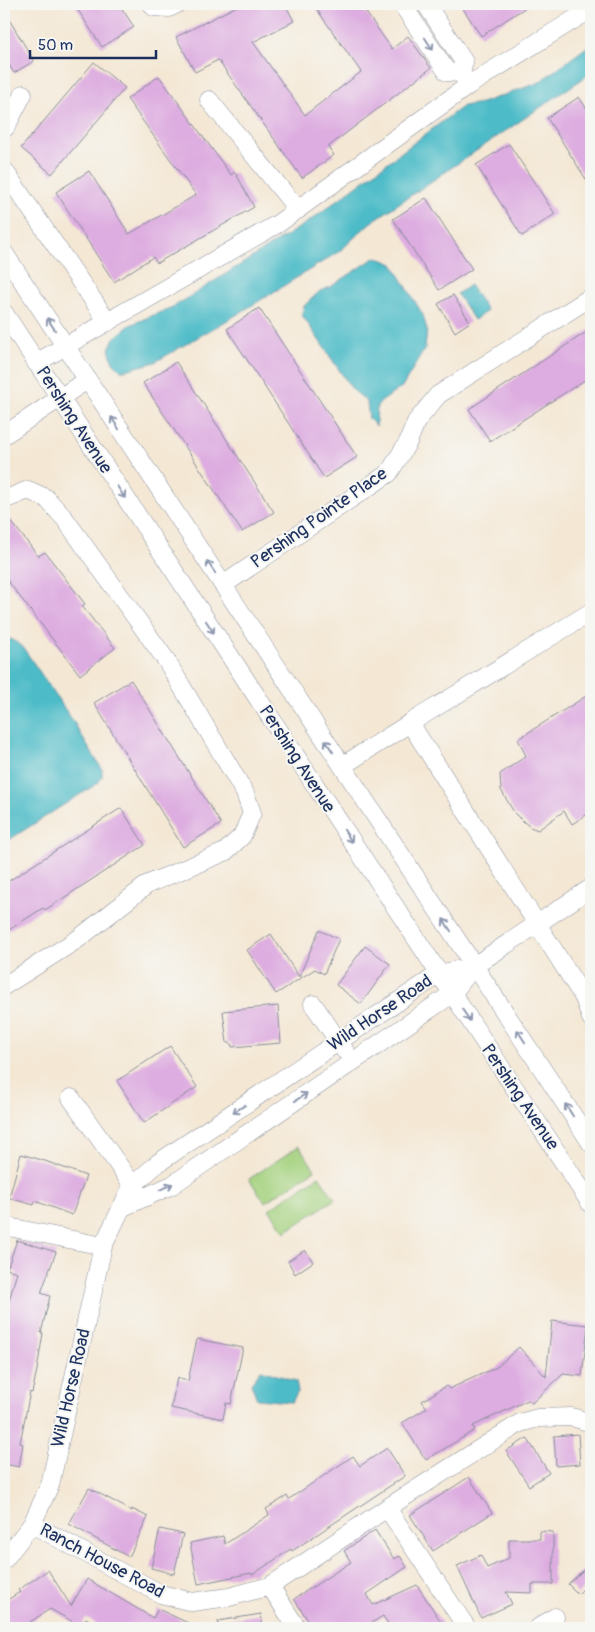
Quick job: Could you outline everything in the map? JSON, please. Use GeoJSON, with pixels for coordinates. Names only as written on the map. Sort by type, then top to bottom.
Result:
{"type":"FeatureCollection","features":[{"type":"Feature","properties":{"kind":"street"},"geometry":{"type":"LineString","coordinates":[[152,4],[154,7],[168,8],[177,4]]}},
{"type":"Feature","properties":{"kind":"street"},"geometry":{"type":"LineString","coordinates":[[402,4],[447,72],[465,79]]}},
{"type":"Feature","properties":{"kind":"street"},"geometry":{"type":"LineString","coordinates":[[426,4],[464,62],[465,79]]}},
{"type":"Feature","properties":{"kind":"street"},"geometry":{"type":"LineString","coordinates":[[36,363],[279,223],[465,79],[591,9]]}},
{"type":"Feature","properties":{"kind":"street"},"geometry":{"type":"LineString","coordinates":[[4,128],[22,94]]}},
{"type":"Feature","properties":{"kind":"street"},"geometry":{"type":"LineString","coordinates":[[209,100],[298,210]]}},
{"type":"Feature","properties":{"kind":"street"},"geometry":{"type":"LineString","coordinates":[[4,170],[108,322]]}},
{"type":"Feature","properties":{"kind":"street","name":"Pershing Avenue"},"geometry":{"type":"LineString","coordinates":[[4,253],[591,1143]]}},
{"type":"Feature","properties":{"kind":"street","name":"Pershing Pointe Place"},"geometry":{"type":"LineString","coordinates":[[223,585],[389,473],[408,442],[416,422],[438,395],[591,297]]}},
{"type":"Feature","properties":{"kind":"street","name":"Pershing Avenue"},"geometry":{"type":"LineString","coordinates":[[4,313],[591,1204]]}},
{"type":"Feature","properties":{"kind":"street"},"geometry":{"type":"LineString","coordinates":[[4,435],[87,380]]}},
{"type":"Feature","properties":{"kind":"street"},"geometry":{"type":"LineString","coordinates":[[4,500],[28,490],[46,498],[65,518],[166,660],[245,793],[252,813],[242,836],[225,852],[148,884],[78,939],[4,986]]}},
{"type":"Feature","properties":{"kind":"street"},"geometry":{"type":"LineString","coordinates":[[342,766],[591,612]]}},
{"type":"Feature","properties":{"kind":"street"},"geometry":{"type":"LineString","coordinates":[[410,723],[584,998],[591,1018]]}},
{"type":"Feature","properties":{"kind":"street"},"geometry":{"type":"LineString","coordinates":[[474,966],[591,888]]}},
{"type":"Feature","properties":{"kind":"street","name":"Wild Horse Road"},"geometry":{"type":"LineString","coordinates":[[4,1560],[32,1524],[50,1485],[103,1246],[121,1208],[138,1192],[158,1163],[439,974],[474,966]]}},
{"type":"Feature","properties":{"kind":"street","name":"Wild Horse Road"},"geometry":{"type":"LineString","coordinates":[[138,1192],[172,1185],[452,994],[474,966]]}},
{"type":"Feature","properties":{"kind":"street"},"geometry":{"type":"LineString","coordinates":[[313,1004],[352,1062]]}},
{"type":"Feature","properties":{"kind":"street"},"geometry":{"type":"LineString","coordinates":[[71,1098],[138,1192]]}},
{"type":"Feature","properties":{"kind":"street"},"geometry":{"type":"LineString","coordinates":[[4,1226],[103,1246]]}},
{"type":"Feature","properties":{"kind":"street","name":"Ranch House Road"},"geometry":{"type":"LineString","coordinates":[[32,1524],[161,1594],[192,1602],[229,1597],[270,1586],[520,1422],[538,1418],[572,1417],[591,1423]]}},
{"type":"Feature","properties":{"kind":"street"},"geometry":{"type":"LineString","coordinates":[[387,1508],[467,1628]]}},
{"type":"Feature","properties":{"kind":"street"},"geometry":{"type":"LineString","coordinates":[[270,1586],[297,1628]]}},
{"type":"Feature","properties":{"kind":"street"},"geometry":{"type":"LineString","coordinates":[[538,1628],[555,1617]]}},
{"type":"Feature","properties":{"kind":"green space"},"geometry":{"type":"Polygon","coordinates":[[[299,1146],[315,1170],[265,1202],[249,1179],[299,1146]]]}},
{"type":"Feature","properties":{"kind":"green space"},"geometry":{"type":"Polygon","coordinates":[[[319,1176],[335,1199],[285,1232],[269,1209],[319,1176]]]}},
{"type":"Feature","properties":{"kind":"water"},"geometry":{"type":"Polygon","coordinates":[[[591,44],[591,73],[370,223],[340,251],[238,314],[155,362],[122,371],[113,362],[109,349],[114,338],[130,325],[175,306],[311,220],[463,106],[481,103],[538,83],[591,44]]]}},
{"type":"Feature","properties":{"kind":"water"},"geometry":{"type":"Polygon","coordinates":[[[376,257],[393,264],[423,315],[427,330],[425,348],[403,386],[377,405],[376,426],[369,419],[367,402],[352,389],[302,315],[304,306],[320,291],[332,286],[376,257]]]}},
{"type":"Feature","properties":{"kind":"water"},"geometry":{"type":"Polygon","coordinates":[[[470,285],[487,311],[474,320],[457,294],[470,285]]]}},
{"type":"Feature","properties":{"kind":"water"},"geometry":{"type":"Polygon","coordinates":[[[11,639],[22,646],[75,724],[102,769],[102,777],[98,783],[4,843],[4,641],[11,639]]]}},
{"type":"Feature","properties":{"kind":"water"},"geometry":{"type":"Polygon","coordinates":[[[261,1370],[296,1381],[298,1391],[292,1402],[257,1399],[251,1383],[261,1370]]]}},
{"type":"Feature","properties":{"kind":"building"},"geometry":{"type":"Polygon","coordinates":[[[74,4],[119,4],[134,27],[102,47],[74,4]]]}},
{"type":"Feature","properties":{"kind":"building"},"geometry":{"type":"Polygon","coordinates":[[[241,4],[285,4],[294,21],[253,42],[305,115],[361,72],[313,4],[360,4],[392,49],[408,36],[431,68],[328,147],[334,155],[302,178],[218,60],[195,72],[176,37],[241,4]]]}},
{"type":"Feature","properties":{"kind":"building"},"geometry":{"type":"Polygon","coordinates":[[[460,4],[531,4],[481,36],[460,4]]]}},
{"type":"Feature","properties":{"kind":"building"},"geometry":{"type":"Polygon","coordinates":[[[4,11],[34,61],[14,73],[4,57],[4,11]]]}},
{"type":"Feature","properties":{"kind":"building"},"geometry":{"type":"Polygon","coordinates":[[[94,62],[125,88],[52,174],[21,148],[94,62]]]}},
{"type":"Feature","properties":{"kind":"building"},"geometry":{"type":"Polygon","coordinates":[[[159,76],[231,175],[235,172],[254,207],[157,263],[153,257],[114,282],[56,192],[89,171],[129,234],[196,195],[127,99],[159,76]]]}},
{"type":"Feature","properties":{"kind":"building"},"geometry":{"type":"Polygon","coordinates":[[[579,97],[591,115],[591,187],[547,118],[579,97]]]}},
{"type":"Feature","properties":{"kind":"building"},"geometry":{"type":"Polygon","coordinates":[[[509,144],[555,214],[522,236],[476,165],[509,144]]]}},
{"type":"Feature","properties":{"kind":"building"},"geometry":{"type":"Polygon","coordinates":[[[426,198],[472,269],[439,290],[393,219],[426,198]]]}},
{"type":"Feature","properties":{"kind":"building"},"geometry":{"type":"Polygon","coordinates":[[[453,295],[470,322],[455,332],[438,304],[453,295]]]}},
{"type":"Feature","properties":{"kind":"building"},"geometry":{"type":"Polygon","coordinates":[[[259,308],[357,457],[324,478],[227,329],[259,308]]]}},
{"type":"Feature","properties":{"kind":"building"},"geometry":{"type":"Polygon","coordinates":[[[591,329],[591,376],[490,441],[469,409],[591,329]]]}},
{"type":"Feature","properties":{"kind":"building"},"geometry":{"type":"Polygon","coordinates":[[[176,362],[274,512],[242,532],[143,383],[176,362]]]}},
{"type":"Feature","properties":{"kind":"building"},"geometry":{"type":"Polygon","coordinates":[[[4,512],[38,556],[45,552],[85,604],[82,606],[115,648],[80,675],[4,576],[4,512]]]}},
{"type":"Feature","properties":{"kind":"building"},"geometry":{"type":"Polygon","coordinates":[[[131,680],[221,824],[183,847],[94,703],[131,680]]]}},
{"type":"Feature","properties":{"kind":"building"},"geometry":{"type":"Polygon","coordinates":[[[591,693],[591,812],[572,824],[564,811],[538,830],[530,827],[515,814],[501,790],[500,774],[526,756],[518,739],[591,693]]]}},
{"type":"Feature","properties":{"kind":"building"},"geometry":{"type":"Polygon","coordinates":[[[121,808],[145,845],[45,910],[43,908],[4,933],[4,884],[121,808]]]}},
{"type":"Feature","properties":{"kind":"building"},"geometry":{"type":"Polygon","coordinates":[[[319,930],[339,939],[324,974],[315,969],[276,994],[247,950],[271,934],[299,977],[319,930]]]}},
{"type":"Feature","properties":{"kind":"building"},"geometry":{"type":"Polygon","coordinates":[[[365,946],[390,964],[361,1004],[336,985],[365,946]]]}},
{"type":"Feature","properties":{"kind":"building"},"geometry":{"type":"Polygon","coordinates":[[[278,1006],[281,1043],[232,1047],[231,1043],[227,1043],[223,1011],[278,1006]]]}},
{"type":"Feature","properties":{"kind":"building"},"geometry":{"type":"Polygon","coordinates":[[[170,1046],[197,1087],[144,1123],[117,1081],[170,1046]]]}},
{"type":"Feature","properties":{"kind":"building"},"geometry":{"type":"Polygon","coordinates":[[[21,1154],[86,1176],[72,1215],[35,1201],[34,1205],[9,1198],[21,1154]]]}},
{"type":"Feature","properties":{"kind":"building"},"geometry":{"type":"Polygon","coordinates":[[[17,1240],[56,1252],[41,1293],[50,1296],[41,1333],[43,1333],[37,1370],[32,1393],[30,1392],[20,1443],[23,1444],[19,1467],[4,1464],[4,1319],[17,1272],[7,1269],[17,1240]]]}},
{"type":"Feature","properties":{"kind":"building"},"geometry":{"type":"Polygon","coordinates":[[[305,1250],[313,1262],[295,1274],[288,1261],[305,1250]]]}},
{"type":"Feature","properties":{"kind":"building"},"geometry":{"type":"Polygon","coordinates":[[[552,1321],[588,1325],[582,1376],[563,1374],[532,1403],[528,1400],[473,1426],[475,1430],[426,1460],[402,1423],[427,1408],[422,1401],[446,1386],[449,1389],[497,1367],[519,1347],[546,1377],[552,1321]]]}},
{"type":"Feature","properties":{"kind":"building"},"geometry":{"type":"Polygon","coordinates":[[[197,1339],[243,1348],[231,1404],[226,1403],[223,1419],[171,1408],[177,1378],[188,1381],[197,1339]]]}},
{"type":"Feature","properties":{"kind":"building"},"geometry":{"type":"Polygon","coordinates":[[[578,1434],[580,1464],[556,1466],[554,1436],[578,1434]]]}},
{"type":"Feature","properties":{"kind":"building"},"geometry":{"type":"Polygon","coordinates":[[[527,1438],[549,1473],[529,1486],[506,1451],[527,1438]]]}},
{"type":"Feature","properties":{"kind":"building"},"geometry":{"type":"Polygon","coordinates":[[[387,1448],[405,1476],[292,1551],[291,1549],[252,1575],[251,1573],[198,1584],[190,1543],[223,1536],[225,1544],[269,1515],[266,1509],[287,1496],[289,1499],[353,1456],[360,1466],[387,1448]]]}},
{"type":"Feature","properties":{"kind":"building"},"geometry":{"type":"Polygon","coordinates":[[[469,1477],[492,1513],[433,1551],[410,1515],[469,1477]]]}},
{"type":"Feature","properties":{"kind":"building"},"geometry":{"type":"Polygon","coordinates":[[[89,1488],[132,1511],[132,1509],[148,1517],[129,1557],[69,1524],[89,1488]]]}},
{"type":"Feature","properties":{"kind":"building"},"geometry":{"type":"Polygon","coordinates":[[[160,1529],[183,1534],[174,1574],[151,1568],[160,1529]]]}},
{"type":"Feature","properties":{"kind":"building"},"geometry":{"type":"Polygon","coordinates":[[[375,1530],[394,1559],[400,1556],[407,1567],[367,1594],[373,1605],[417,1585],[445,1628],[391,1628],[383,1616],[363,1628],[313,1628],[294,1599],[351,1562],[344,1551],[375,1530]]]}},
{"type":"Feature","properties":{"kind":"building"},"geometry":{"type":"Polygon","coordinates":[[[540,1531],[553,1532],[553,1584],[532,1584],[532,1593],[506,1592],[512,1604],[481,1618],[457,1566],[481,1555],[487,1568],[509,1558],[509,1539],[540,1539],[540,1531]]]}},
{"type":"Feature","properties":{"kind":"building"},"geometry":{"type":"Polygon","coordinates":[[[591,1563],[591,1581],[578,1594],[568,1584],[591,1563]]]}},
{"type":"Feature","properties":{"kind":"building"},"geometry":{"type":"Polygon","coordinates":[[[48,1570],[71,1606],[87,1579],[153,1618],[158,1609],[199,1628],[103,1628],[86,1618],[83,1623],[86,1628],[84,1628],[50,1609],[30,1622],[34,1628],[4,1628],[4,1602],[48,1570]]]}},
{"type":"Feature","properties":{"kind":"building"},"geometry":{"type":"Polygon","coordinates":[[[261,1614],[263,1628],[219,1628],[218,1621],[261,1614]]]}}]}
